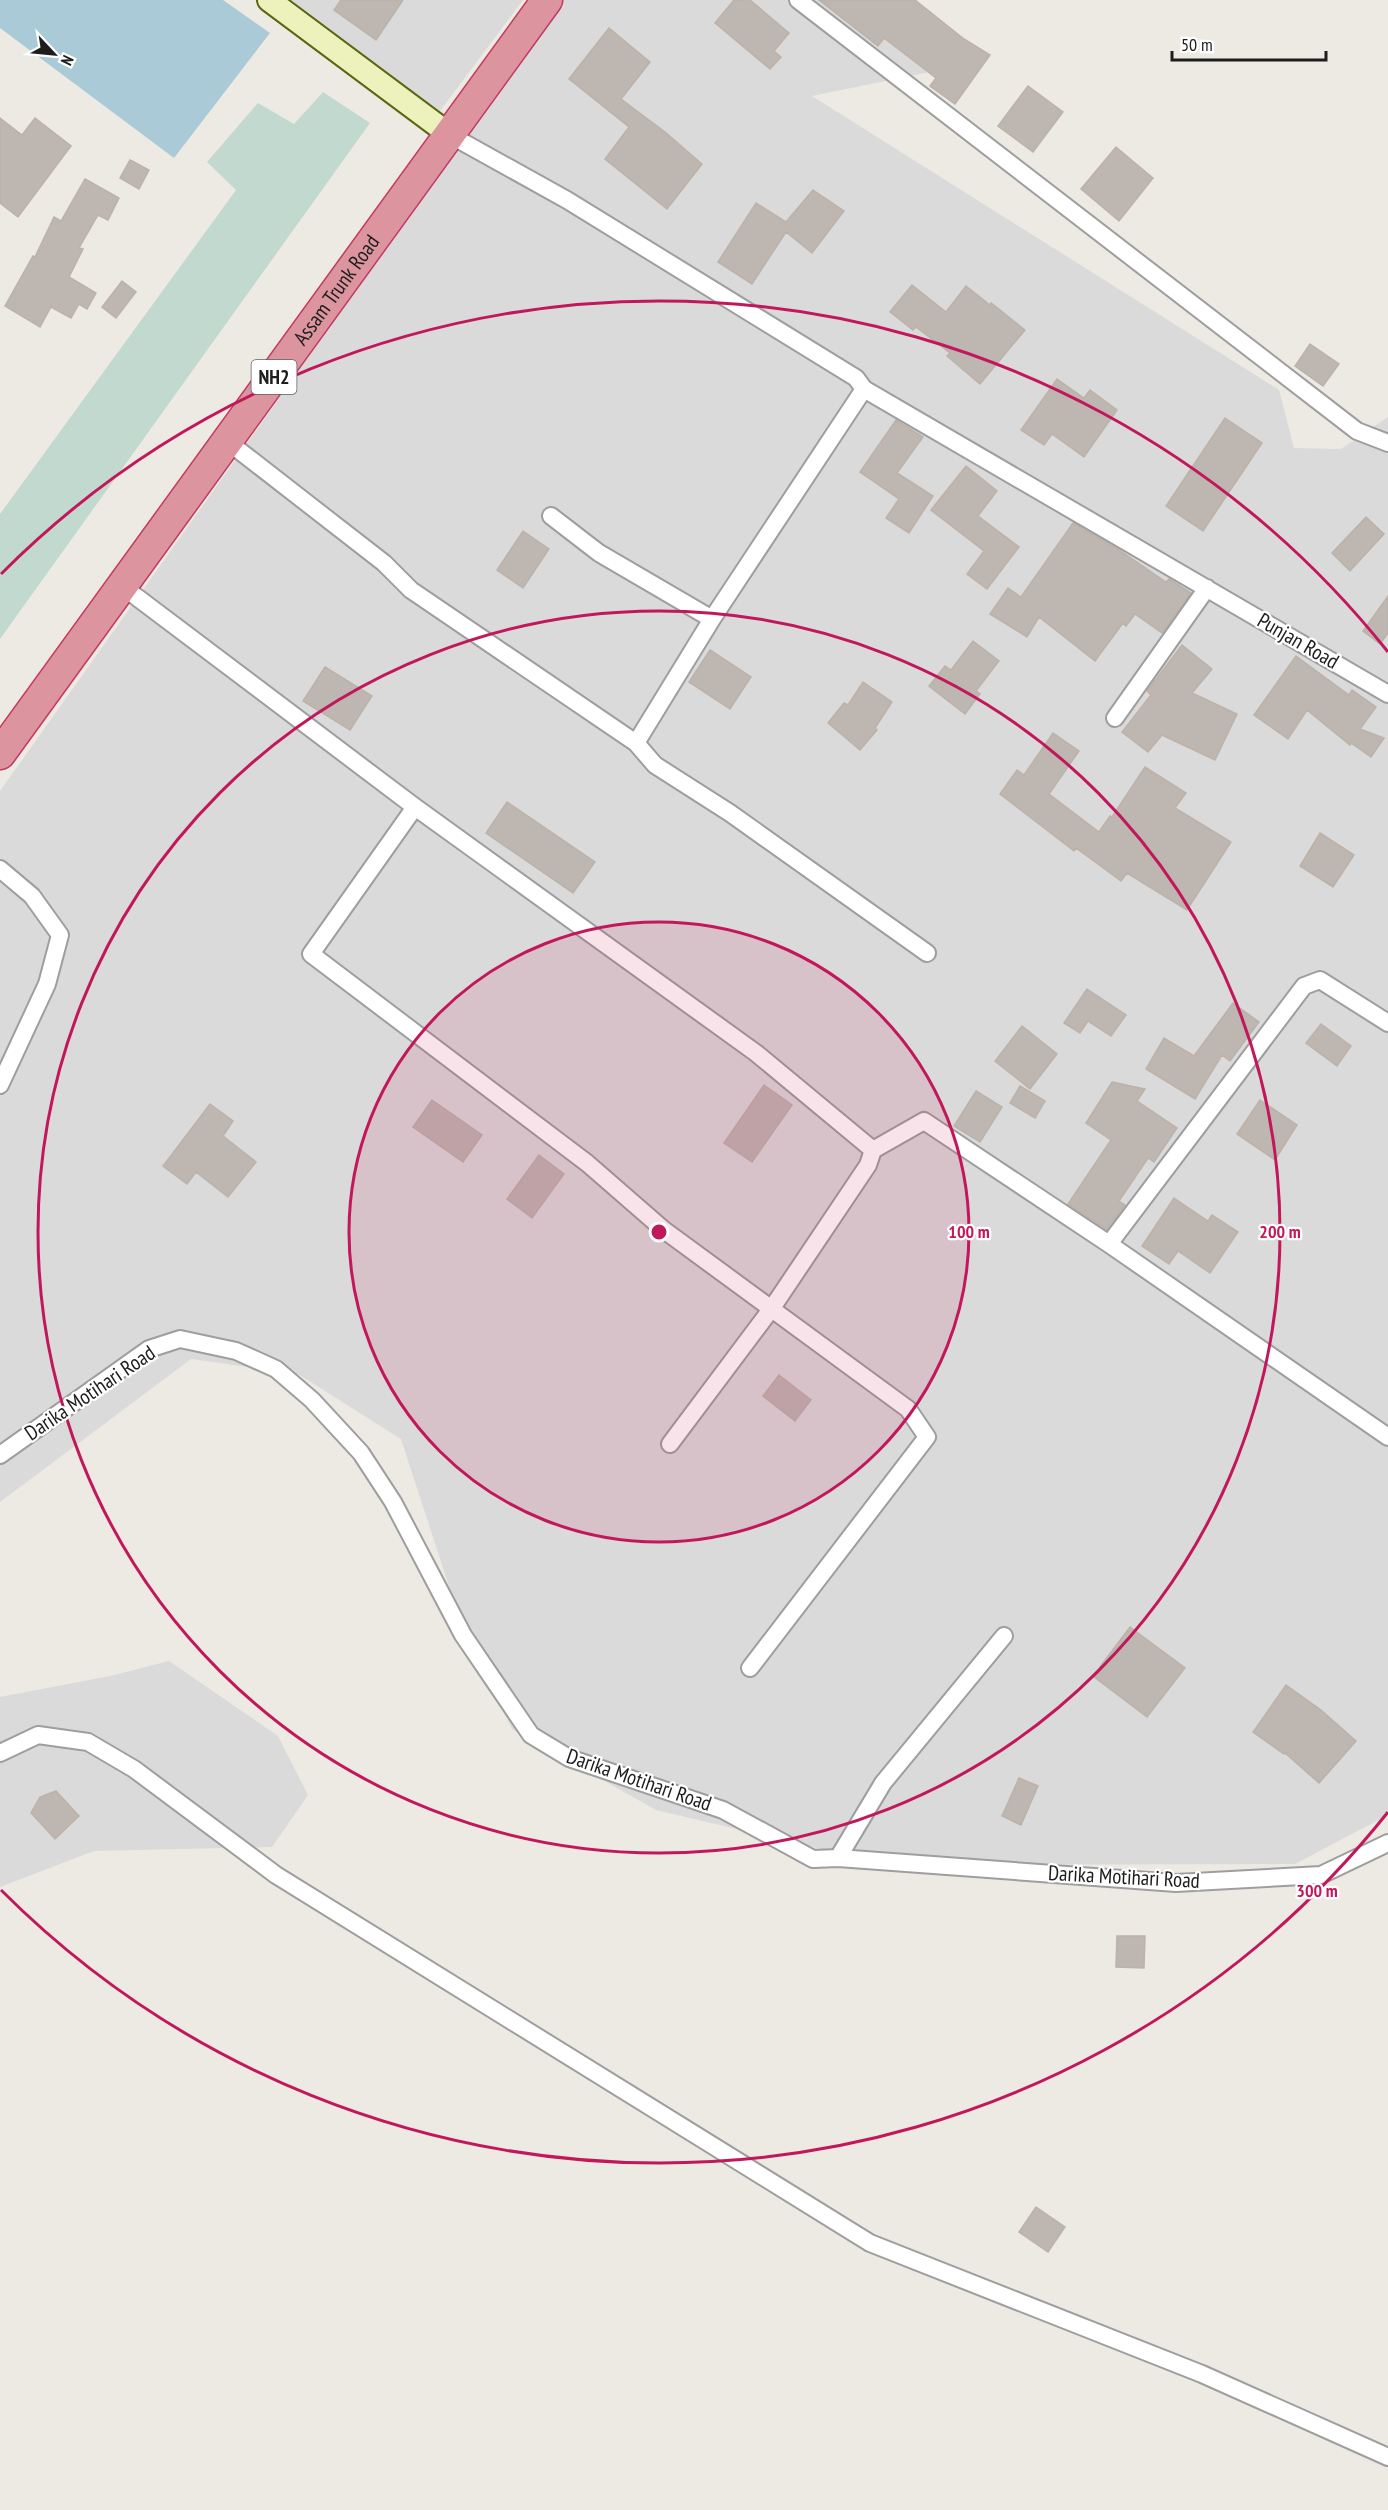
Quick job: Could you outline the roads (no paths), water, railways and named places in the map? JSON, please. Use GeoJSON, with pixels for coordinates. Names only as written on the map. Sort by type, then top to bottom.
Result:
{"type":"FeatureCollection","features":[{"type":"Feature","properties":{"kind":"highway","name":"Assam Trunk Road"},"geometry":{"type":"LineString","coordinates":[[0,754],[547,0]]}},
{"type":"Feature","properties":{"kind":"street"},"geometry":{"type":"LineString","coordinates":[[269,0],[450,135]]}},
{"type":"Feature","properties":{"kind":"street"},"geometry":{"type":"LineString","coordinates":[[798,0],[1357,431],[1388,443]]}},
{"type":"Feature","properties":{"kind":"street","name":"Punjan Road"},"geometry":{"type":"LineString","coordinates":[[450,135],[567,200],[856,378],[864,389],[1388,694]]}},
{"type":"Feature","properties":{"kind":"street"},"geometry":{"type":"LineString","coordinates":[[636,743],[712,618],[864,389]]}},
{"type":"Feature","properties":{"kind":"street"},"geometry":{"type":"LineString","coordinates":[[227,441],[384,563],[411,590],[636,743],[655,765],[730,813],[927,953]]}},
{"type":"Feature","properties":{"kind":"street"},"geometry":{"type":"LineString","coordinates":[[551,516],[599,553],[712,618]]}},
{"type":"Feature","properties":{"kind":"street"},"geometry":{"type":"LineString","coordinates":[[122,586],[415,807],[756,1053],[873,1150]]}},
{"type":"Feature","properties":{"kind":"street"},"geometry":{"type":"LineString","coordinates":[[1115,718],[1208,588]]}},
{"type":"Feature","properties":{"kind":"street"},"geometry":{"type":"LineString","coordinates":[[415,807],[311,954],[587,1162],[664,1230],[908,1409],[927,1437],[750,1668]]}},
{"type":"Feature","properties":{"kind":"street"},"geometry":{"type":"LineString","coordinates":[[0,869],[32,896],[60,935],[47,984],[0,1084]]}},
{"type":"Feature","properties":{"kind":"street"},"geometry":{"type":"LineString","coordinates":[[1109,1244],[1304,986],[1320,980],[1388,1023]]}},
{"type":"Feature","properties":{"kind":"street"},"geometry":{"type":"LineString","coordinates":[[670,1444],[772,1308],[868,1165],[873,1150],[924,1121],[1109,1244],[1388,1437]]}},
{"type":"Feature","properties":{"kind":"street","name":"Darika Motihari Road"},"geometry":{"type":"LineString","coordinates":[[0,1455],[149,1349],[180,1339],[236,1351],[276,1369],[312,1400],[361,1453],[393,1502],[463,1635],[531,1735],[569,1758],[723,1810],[813,1859],[838,1858],[1176,1883],[1320,1875],[1388,1842]]}},
{"type":"Feature","properties":{"kind":"street"},"geometry":{"type":"LineString","coordinates":[[838,1858],[883,1783],[1004,1636]]}},
{"type":"Feature","properties":{"kind":"street"},"geometry":{"type":"LineString","coordinates":[[0,1753],[38,1735],[88,1742],[134,1768],[276,1875],[870,2243],[1202,2374],[1388,2457]]}},
{"type":"Feature","properties":{"kind":"water"},"geometry":{"type":"Polygon","coordinates":[[[0,0],[223,0],[270,33],[174,158],[0,28],[0,0]]]}}]}
